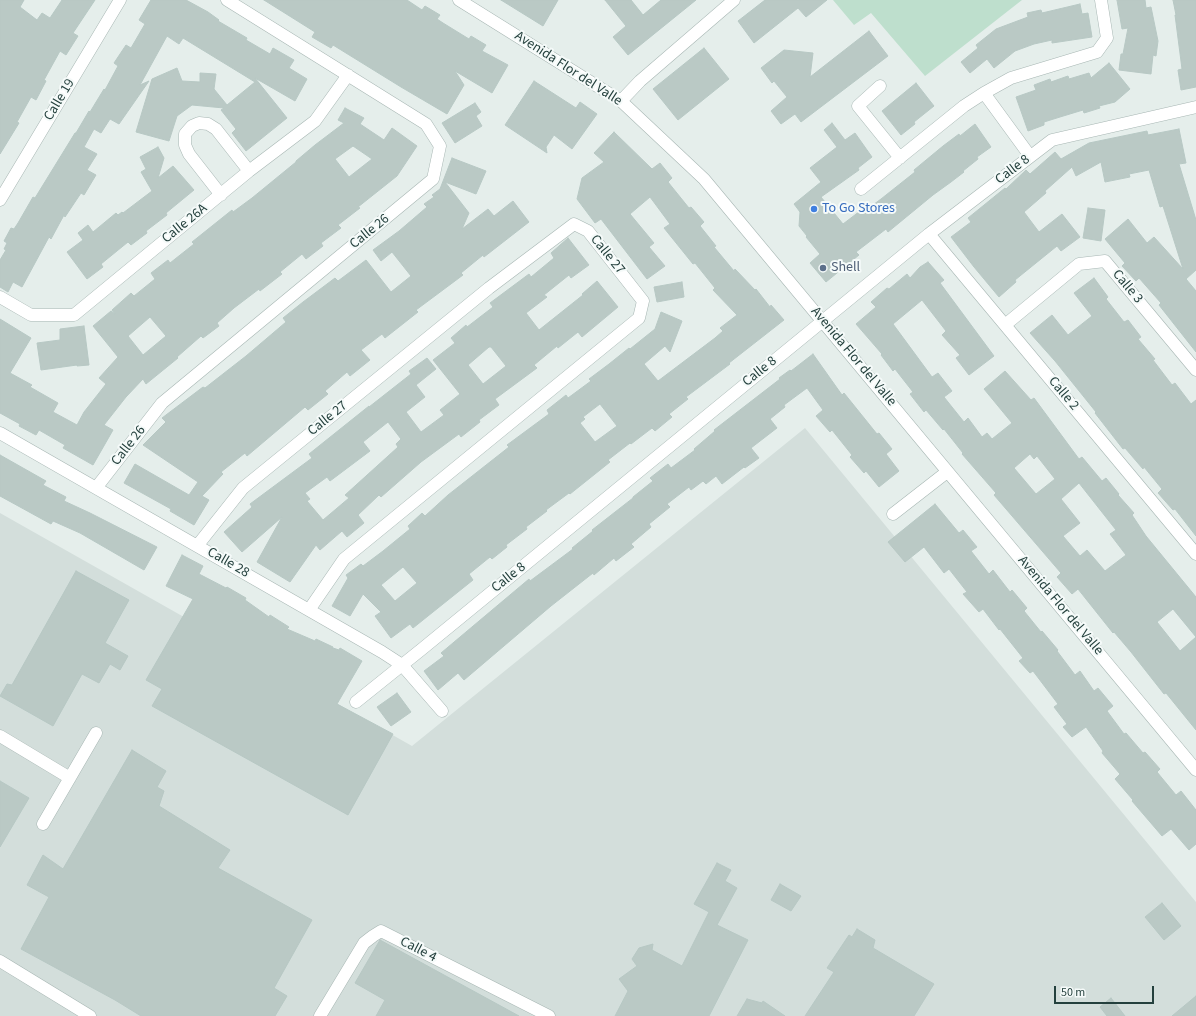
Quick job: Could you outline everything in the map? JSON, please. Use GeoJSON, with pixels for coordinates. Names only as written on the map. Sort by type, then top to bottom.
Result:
{"type":"FeatureCollection","features":[{"type":"Feature","properties":{"kind":"street","name":"Calle 19"},"geometry":{"type":"LineString","coordinates":[[0,200],[120,0]]}},
{"type":"Feature","properties":{"kind":"street","name":"Calle 26"},"geometry":{"type":"LineString","coordinates":[[96,488],[162,403],[433,179],[440,146],[426,124],[227,0]]}},
{"type":"Feature","properties":{"kind":"street","name":"Avenida Flor del Valle"},"geometry":{"type":"LineString","coordinates":[[459,0],[621,101],[704,179],[1196,770]]}},
{"type":"Feature","properties":{"kind":"street"},"geometry":{"type":"LineString","coordinates":[[621,101],[640,81],[734,0]]}},
{"type":"Feature","properties":{"kind":"street"},"geometry":{"type":"LineString","coordinates":[[861,189],[964,106],[984,93],[1011,78],[1097,52],[1108,38],[1101,0]]}},
{"type":"Feature","properties":{"kind":"street","name":"Calle 26A"},"geometry":{"type":"LineString","coordinates":[[0,297],[31,315],[74,315],[249,171],[315,121],[348,75]]}},
{"type":"Feature","properties":{"kind":"street"},"geometry":{"type":"LineString","coordinates":[[880,86],[858,106],[900,158]]}},
{"type":"Feature","properties":{"kind":"street"},"geometry":{"type":"LineString","coordinates":[[984,93],[1030,156]]}},
{"type":"Feature","properties":{"kind":"street","name":"Calle 8"},"geometry":{"type":"LineString","coordinates":[[356,702],[929,234],[1052,140],[1195,111]]}},
{"type":"Feature","properties":{"kind":"street"},"geometry":{"type":"LineString","coordinates":[[220,195],[189,154],[185,145],[185,134],[192,126],[199,123],[208,124],[216,129],[249,171]]}},
{"type":"Feature","properties":{"kind":"street","name":"Calle 27"},"geometry":{"type":"LineString","coordinates":[[198,546],[243,488],[483,293],[574,224],[588,231],[643,301],[639,318],[344,559],[309,610]]}},
{"type":"Feature","properties":{"kind":"street","name":"Calle 2"},"geometry":{"type":"LineString","coordinates":[[929,234],[1196,554]]}},
{"type":"Feature","properties":{"kind":"street","name":"Calle 3"},"geometry":{"type":"LineString","coordinates":[[1005,325],[1079,264],[1105,261],[1196,370]]}},
{"type":"Feature","properties":{"kind":"street","name":"Calle 28"},"geometry":{"type":"LineString","coordinates":[[0,433],[382,652],[402,665],[442,711]]}},
{"type":"Feature","properties":{"kind":"street"},"geometry":{"type":"LineString","coordinates":[[893,514],[947,472]]}},
{"type":"Feature","properties":{"kind":"street"},"geometry":{"type":"LineString","coordinates":[[43,824],[96,733]]}},
{"type":"Feature","properties":{"kind":"street"},"geometry":{"type":"LineString","coordinates":[[0,736],[70,778]]}},
{"type":"Feature","properties":{"kind":"street","name":"Calle 4"},"geometry":{"type":"LineString","coordinates":[[320,1016],[364,943],[381,931],[549,1016]]}},
{"type":"Feature","properties":{"kind":"street"},"geometry":{"type":"LineString","coordinates":[[0,961],[90,1016]]}},
{"type":"Feature","properties":{"kind":"shaded area"},"geometry":{"type":"Polygon","coordinates":[[[805,428],[1196,902],[1196,1016],[0,1016],[0,513],[412,746],[805,428]]]}},
{"type":"Feature","properties":{"kind":"green space"},"geometry":{"type":"Polygon","coordinates":[[[833,0],[1022,0],[925,76],[871,13],[854,25],[833,0]]]}},
{"type":"Feature","properties":{"kind":"building"},"geometry":{"type":"Polygon","coordinates":[[[0,0],[24,0],[20,7],[37,20],[42,13],[50,18],[62,0],[95,0],[73,33],[78,36],[66,55],[60,51],[44,80],[46,81],[36,100],[31,97],[17,122],[19,123],[0,154],[0,0]]]}},
{"type":"Feature","properties":{"kind":"building"},"geometry":{"type":"Polygon","coordinates":[[[151,0],[186,0],[208,12],[219,20],[218,21],[247,38],[246,40],[270,54],[273,48],[294,60],[289,68],[307,79],[295,101],[255,78],[287,118],[246,151],[232,133],[236,129],[221,110],[224,108],[192,105],[177,116],[169,141],[136,132],[152,79],[177,68],[182,81],[200,82],[200,73],[216,74],[214,89],[227,105],[255,82],[183,38],[179,44],[167,36],[140,85],[149,81],[119,124],[110,119],[101,133],[94,129],[84,147],[97,154],[87,170],[96,175],[84,195],[81,193],[65,217],[64,215],[51,239],[49,237],[22,287],[13,282],[8,292],[0,287],[0,260],[6,250],[4,249],[7,243],[4,241],[11,228],[14,229],[18,223],[33,197],[35,198],[89,111],[90,112],[104,89],[105,90],[118,66],[114,63],[126,45],[131,48],[145,24],[139,20],[151,0]]]}},
{"type":"Feature","properties":{"kind":"building"},"geometry":{"type":"Polygon","coordinates":[[[264,0],[407,0],[422,10],[425,6],[440,15],[437,19],[469,39],[471,36],[486,45],[482,51],[508,65],[492,93],[455,71],[464,85],[447,114],[333,45],[331,48],[312,37],[315,32],[264,0]]]}},
{"type":"Feature","properties":{"kind":"building"},"geometry":{"type":"Polygon","coordinates":[[[501,0],[558,0],[543,26],[501,0]]]}},
{"type":"Feature","properties":{"kind":"building"},"geometry":{"type":"Polygon","coordinates":[[[605,0],[631,0],[643,15],[661,0],[696,0],[628,55],[613,37],[626,26],[605,0]]]}},
{"type":"Feature","properties":{"kind":"building"},"geometry":{"type":"Polygon","coordinates":[[[765,0],[827,0],[806,17],[798,8],[754,43],[738,21],[765,0]]]}},
{"type":"Feature","properties":{"kind":"building"},"geometry":{"type":"Polygon","coordinates":[[[1117,0],[1145,0],[1146,8],[1151,7],[1158,41],[1156,56],[1153,55],[1151,74],[1119,70],[1121,54],[1123,54],[1128,28],[1122,29],[1117,0]]]}},
{"type":"Feature","properties":{"kind":"building"},"geometry":{"type":"Polygon","coordinates":[[[1173,0],[1196,0],[1196,87],[1181,90],[1178,70],[1182,69],[1173,0]]]}},
{"type":"Feature","properties":{"kind":"building"},"geometry":{"type":"Polygon","coordinates":[[[1080,4],[1082,14],[1088,13],[1092,37],[1052,43],[1052,40],[1034,44],[1015,51],[994,68],[987,59],[970,73],[961,62],[978,48],[976,45],[996,29],[1028,17],[1027,13],[1041,10],[1042,13],[1080,4]]]}},
{"type":"Feature","properties":{"kind":"building"},"geometry":{"type":"Polygon","coordinates":[[[869,31],[888,56],[801,122],[795,114],[781,124],[771,111],[787,97],[774,81],[772,83],[761,68],[784,50],[813,53],[810,77],[869,31]]]}},
{"type":"Feature","properties":{"kind":"building"},"geometry":{"type":"Polygon","coordinates":[[[704,48],[729,79],[678,120],[653,89],[704,48]]]}},
{"type":"Feature","properties":{"kind":"building"},"geometry":{"type":"Polygon","coordinates":[[[1109,63],[1130,89],[1115,102],[1099,106],[1100,108],[1084,113],[1083,110],[1044,122],[1044,125],[1028,131],[1016,97],[1036,90],[1034,85],[1050,79],[1051,82],[1068,76],[1069,79],[1089,73],[1091,78],[1109,63]]]}},
{"type":"Feature","properties":{"kind":"building"},"geometry":{"type":"Polygon","coordinates":[[[534,81],[576,108],[580,102],[597,114],[572,149],[554,135],[546,147],[547,153],[505,125],[534,81]]]}},
{"type":"Feature","properties":{"kind":"building"},"geometry":{"type":"Polygon","coordinates":[[[916,83],[934,106],[901,135],[882,111],[916,83]]]}},
{"type":"Feature","properties":{"kind":"building"},"geometry":{"type":"Polygon","coordinates":[[[475,103],[481,112],[476,116],[482,126],[455,143],[442,123],[475,103]]]}},
{"type":"Feature","properties":{"kind":"building"},"geometry":{"type":"Polygon","coordinates":[[[345,108],[364,118],[360,124],[384,140],[392,128],[417,146],[397,176],[338,225],[341,228],[321,243],[323,246],[306,259],[302,254],[280,272],[282,274],[234,308],[217,323],[219,326],[203,338],[201,336],[177,357],[178,358],[146,384],[143,379],[126,397],[104,425],[113,430],[93,465],[63,448],[65,445],[39,430],[36,435],[0,413],[0,319],[31,338],[10,373],[32,385],[30,387],[58,403],[53,412],[77,425],[84,412],[106,384],[99,378],[118,357],[93,326],[111,311],[115,314],[112,310],[131,293],[134,296],[155,279],[151,273],[168,260],[170,263],[194,244],[192,242],[232,210],[233,212],[252,198],[315,145],[344,123],[338,120],[345,108]],[[353,146],[335,159],[349,177],[372,159],[353,146]],[[150,317],[128,336],[143,355],[166,336],[150,317]]]}},
{"type":"Feature","properties":{"kind":"building"},"geometry":{"type":"Polygon","coordinates":[[[832,123],[845,140],[855,133],[872,157],[858,168],[859,170],[821,197],[843,224],[864,208],[866,210],[881,199],[915,172],[914,170],[943,146],[959,134],[960,136],[975,124],[991,147],[977,157],[978,159],[963,171],[964,172],[888,232],[886,229],[856,252],[859,255],[826,282],[810,263],[820,254],[799,226],[800,212],[794,204],[821,182],[810,168],[837,147],[824,130],[832,123]]]}},
{"type":"Feature","properties":{"kind":"building"},"geometry":{"type":"Polygon","coordinates":[[[1179,129],[1186,163],[1179,164],[1196,220],[1196,270],[1186,279],[1196,291],[1196,352],[1159,305],[1161,303],[1139,278],[1136,281],[1122,266],[1125,263],[1105,239],[1128,219],[1147,243],[1154,237],[1183,269],[1163,206],[1160,207],[1149,170],[1129,174],[1130,177],[1105,182],[1101,162],[1076,176],[1072,167],[1024,212],[1039,232],[1062,214],[1080,237],[1061,251],[1057,246],[1015,280],[1016,282],[999,297],[951,237],[971,222],[968,218],[1005,188],[1006,189],[1026,170],[1030,174],[1055,152],[1061,159],[1089,143],[1147,131],[1148,135],[1179,129]]]}},
{"type":"Feature","properties":{"kind":"building"},"geometry":{"type":"Polygon","coordinates":[[[614,132],[652,169],[660,163],[672,178],[668,182],[689,208],[691,207],[704,222],[700,226],[716,246],[714,247],[734,271],[735,269],[755,290],[756,289],[770,307],[771,305],[784,320],[729,363],[730,364],[686,397],[688,399],[669,414],[672,417],[655,431],[652,428],[631,444],[630,443],[608,460],[610,462],[570,494],[569,493],[546,510],[547,511],[526,527],[527,529],[506,545],[507,547],[492,559],[490,557],[469,574],[473,580],[413,628],[410,624],[391,638],[375,616],[381,612],[363,594],[350,616],[332,606],[348,578],[346,575],[361,564],[363,566],[383,551],[410,529],[408,526],[422,513],[425,516],[448,495],[509,447],[507,445],[549,414],[547,410],[566,395],[568,398],[591,381],[589,379],[655,329],[661,312],[682,321],[670,352],[665,346],[644,364],[658,381],[715,338],[723,331],[720,328],[737,315],[713,290],[715,288],[695,263],[693,264],[664,228],[670,224],[650,197],[630,214],[654,243],[649,247],[665,266],[647,279],[601,219],[595,223],[577,199],[582,178],[604,162],[594,153],[614,132]],[[600,404],[583,417],[585,419],[580,423],[595,442],[617,426],[600,404]],[[403,567],[381,585],[395,601],[417,583],[403,567]]]}},
{"type":"Feature","properties":{"kind":"building"},"geometry":{"type":"Polygon","coordinates":[[[158,147],[164,158],[158,178],[173,166],[194,190],[166,213],[167,215],[146,231],[147,233],[131,245],[128,242],[101,264],[103,267],[87,279],[67,252],[83,240],[78,233],[88,225],[93,232],[116,213],[118,215],[122,212],[123,213],[152,191],[141,172],[146,169],[140,157],[158,147]]]}},
{"type":"Feature","properties":{"kind":"building"},"geometry":{"type":"Polygon","coordinates":[[[452,158],[486,171],[476,194],[445,182],[469,213],[462,229],[488,209],[494,216],[513,201],[529,222],[484,257],[483,255],[461,273],[463,275],[416,310],[418,312],[385,338],[382,334],[361,350],[370,360],[350,376],[347,372],[325,391],[328,394],[308,410],[305,407],[247,456],[245,453],[221,472],[223,474],[202,496],[209,500],[194,525],[170,511],[171,509],[124,483],[135,464],[189,495],[198,482],[143,445],[166,422],[162,418],[203,387],[205,388],[246,356],[286,322],[283,318],[303,302],[335,278],[338,281],[366,260],[391,292],[411,276],[392,252],[381,261],[373,250],[399,231],[427,207],[424,204],[434,197],[432,195],[440,189],[452,158]]]}},
{"type":"Feature","properties":{"kind":"building"},"geometry":{"type":"Polygon","coordinates":[[[1088,208],[1105,210],[1101,241],[1083,238],[1088,208]]]}},
{"type":"Feature","properties":{"kind":"building"},"geometry":{"type":"Polygon","coordinates":[[[568,238],[589,265],[571,278],[569,275],[544,295],[547,297],[526,313],[539,330],[583,295],[582,294],[597,281],[618,307],[582,337],[578,332],[558,348],[557,346],[534,365],[537,368],[495,399],[499,405],[479,420],[480,422],[461,437],[459,434],[421,462],[381,497],[379,495],[358,515],[364,523],[347,537],[342,531],[320,550],[316,545],[290,582],[257,562],[282,517],[242,552],[224,532],[252,507],[250,504],[312,458],[309,454],[411,374],[409,371],[427,358],[436,369],[416,385],[425,397],[406,412],[421,432],[444,415],[440,410],[460,394],[433,360],[455,343],[451,338],[466,325],[467,327],[493,307],[490,303],[529,274],[531,277],[554,258],[551,253],[568,238]],[[489,347],[468,365],[483,384],[506,366],[491,347],[489,347]],[[388,422],[363,442],[370,451],[330,481],[327,477],[305,493],[310,499],[307,501],[323,520],[349,498],[345,495],[398,447],[396,444],[401,439],[388,422]]]}},
{"type":"Feature","properties":{"kind":"building"},"geometry":{"type":"Polygon","coordinates":[[[928,262],[944,280],[940,283],[994,356],[969,375],[956,358],[960,355],[942,335],[946,331],[922,300],[893,324],[932,377],[938,373],[952,391],[944,397],[964,422],[968,418],[982,437],[987,433],[992,439],[1012,423],[984,389],[1005,371],[1031,400],[1034,398],[1079,459],[1082,457],[1102,481],[1106,478],[1119,494],[1118,495],[1134,513],[1132,515],[1146,536],[1196,597],[1196,637],[1196,730],[1166,693],[1164,694],[1078,589],[1072,594],[1057,577],[1061,573],[994,495],[996,493],[962,454],[963,453],[944,429],[943,430],[926,410],[924,412],[910,394],[913,392],[895,369],[893,371],[881,355],[882,354],[856,324],[876,307],[871,302],[887,288],[889,289],[907,274],[910,278],[920,267],[928,262]],[[1030,454],[1014,468],[1036,494],[1055,479],[1037,456],[1034,459],[1030,454]],[[1079,483],[1061,499],[1080,523],[1063,536],[1080,556],[1087,550],[1105,571],[1126,555],[1110,534],[1116,530],[1079,483]],[[1173,609],[1157,622],[1180,651],[1196,637],[1173,609]]]}},
{"type":"Feature","properties":{"kind":"building"},"geometry":{"type":"Polygon","coordinates":[[[1094,278],[1108,297],[1106,299],[1124,322],[1128,320],[1141,337],[1138,339],[1155,359],[1153,360],[1172,385],[1175,383],[1191,404],[1196,400],[1196,536],[1175,509],[1173,510],[1158,493],[1162,489],[1144,467],[1143,469],[1125,448],[1123,449],[1095,413],[1096,412],[1055,361],[1030,333],[1052,315],[1068,335],[1092,316],[1074,293],[1094,278]]]}},
{"type":"Feature","properties":{"kind":"building"},"geometry":{"type":"Polygon","coordinates":[[[682,282],[684,297],[657,302],[654,287],[682,282]]]}},
{"type":"Feature","properties":{"kind":"building"},"geometry":{"type":"Polygon","coordinates":[[[84,326],[89,365],[77,365],[41,370],[37,343],[60,340],[60,329],[84,326]]]}},
{"type":"Feature","properties":{"kind":"building"},"geometry":{"type":"Polygon","coordinates":[[[813,354],[842,395],[844,393],[877,434],[879,433],[892,449],[886,454],[899,471],[879,487],[866,471],[864,473],[850,457],[852,455],[832,430],[830,432],[816,416],[823,410],[807,388],[784,405],[785,407],[770,419],[777,428],[751,448],[759,458],[745,468],[744,467],[722,484],[716,476],[706,484],[703,481],[691,490],[689,487],[667,504],[670,507],[649,524],[651,527],[631,544],[634,547],[616,561],[614,558],[594,575],[593,573],[551,606],[464,680],[458,673],[438,690],[424,671],[444,656],[441,653],[529,579],[530,581],[573,549],[572,548],[593,531],[592,530],[653,481],[650,478],[668,464],[671,468],[695,450],[694,449],[715,431],[714,430],[780,379],[779,378],[790,370],[791,371],[813,354]]]}},
{"type":"Feature","properties":{"kind":"building"},"geometry":{"type":"Polygon","coordinates":[[[0,455],[46,481],[43,485],[66,497],[64,501],[157,547],[144,570],[80,533],[53,521],[51,524],[0,496],[0,455]]]}},
{"type":"Feature","properties":{"kind":"building"},"geometry":{"type":"Polygon","coordinates":[[[935,504],[959,533],[963,530],[977,547],[971,551],[989,574],[993,570],[1010,592],[1012,590],[1027,608],[1024,611],[1058,650],[1057,651],[1075,675],[1080,671],[1094,691],[1098,688],[1113,706],[1107,711],[1124,734],[1126,733],[1143,753],[1145,752],[1160,769],[1157,772],[1176,795],[1181,791],[1196,810],[1196,844],[1189,850],[1171,829],[1162,836],[1132,801],[1133,800],[1115,779],[1120,774],[1102,753],[1103,751],[1086,727],[1072,737],[1063,727],[1067,724],[1054,707],[1058,704],[1033,671],[1030,673],[1019,661],[1023,658],[983,609],[979,612],[963,594],[967,592],[949,569],[944,573],[924,547],[905,562],[888,542],[935,504]]]}},
{"type":"Feature","properties":{"kind":"building"},"geometry":{"type":"Polygon","coordinates":[[[182,555],[203,566],[199,574],[246,598],[245,600],[269,617],[270,615],[289,627],[287,629],[315,641],[316,639],[333,647],[332,649],[339,650],[340,648],[362,661],[337,704],[393,734],[348,815],[152,706],[162,689],[146,680],[193,599],[166,586],[182,555]]]}},
{"type":"Feature","properties":{"kind":"building"},"geometry":{"type":"Polygon","coordinates":[[[76,571],[129,600],[105,643],[128,656],[120,670],[110,664],[99,683],[82,674],[53,726],[0,696],[7,684],[12,685],[76,571]]]}},
{"type":"Feature","properties":{"kind":"building"},"geometry":{"type":"Polygon","coordinates":[[[397,693],[411,712],[391,726],[377,707],[397,693]]]}},
{"type":"Feature","properties":{"kind":"building"},"geometry":{"type":"Polygon","coordinates":[[[132,750],[166,771],[157,787],[164,791],[159,806],[230,850],[218,868],[312,920],[274,988],[287,996],[275,1016],[141,1016],[115,1000],[21,949],[49,897],[27,885],[43,855],[63,869],[132,750]]]}},
{"type":"Feature","properties":{"kind":"building"},"geometry":{"type":"Polygon","coordinates":[[[0,781],[29,798],[0,847],[0,781]]]}},
{"type":"Feature","properties":{"kind":"building"},"geometry":{"type":"Polygon","coordinates":[[[717,863],[731,870],[725,881],[737,888],[717,925],[748,940],[709,1016],[615,1016],[628,991],[619,979],[637,966],[632,959],[639,948],[653,944],[652,950],[682,966],[709,912],[694,904],[717,863]]]}},
{"type":"Feature","properties":{"kind":"building"},"geometry":{"type":"Polygon","coordinates":[[[780,884],[801,896],[791,911],[771,900],[780,884]]]}},
{"type":"Feature","properties":{"kind":"building"},"geometry":{"type":"Polygon","coordinates":[[[1162,903],[1181,926],[1164,940],[1145,917],[1162,903]]]}},
{"type":"Feature","properties":{"kind":"building"},"geometry":{"type":"Polygon","coordinates":[[[857,929],[875,940],[873,948],[934,984],[914,1016],[805,1016],[834,972],[827,968],[849,935],[852,937],[857,929]]]}},
{"type":"Feature","properties":{"kind":"building"},"geometry":{"type":"Polygon","coordinates":[[[380,940],[519,1016],[376,1016],[385,1000],[355,983],[380,940]]]}},
{"type":"Feature","properties":{"kind":"building"},"geometry":{"type":"Polygon","coordinates":[[[1196,996],[1196,1016],[1172,1016],[1196,996]]]}},
{"type":"Feature","properties":{"kind":"building"},"geometry":{"type":"Polygon","coordinates":[[[1111,998],[1125,1016],[1107,1016],[1100,1007],[1111,998]]]}},
{"type":"Feature","properties":{"kind":"building"},"geometry":{"type":"Polygon","coordinates":[[[747,999],[762,1003],[763,1001],[785,1016],[737,1016],[747,999]]]}},
{"type":"Feature","properties":{"kind":"place","name":"To Go Stores"},"geometry":{"type":"Point","coordinates":[814,209]}},
{"type":"Feature","properties":{"kind":"place","name":"Shell"},"geometry":{"type":"Point","coordinates":[823,268]}}]}
